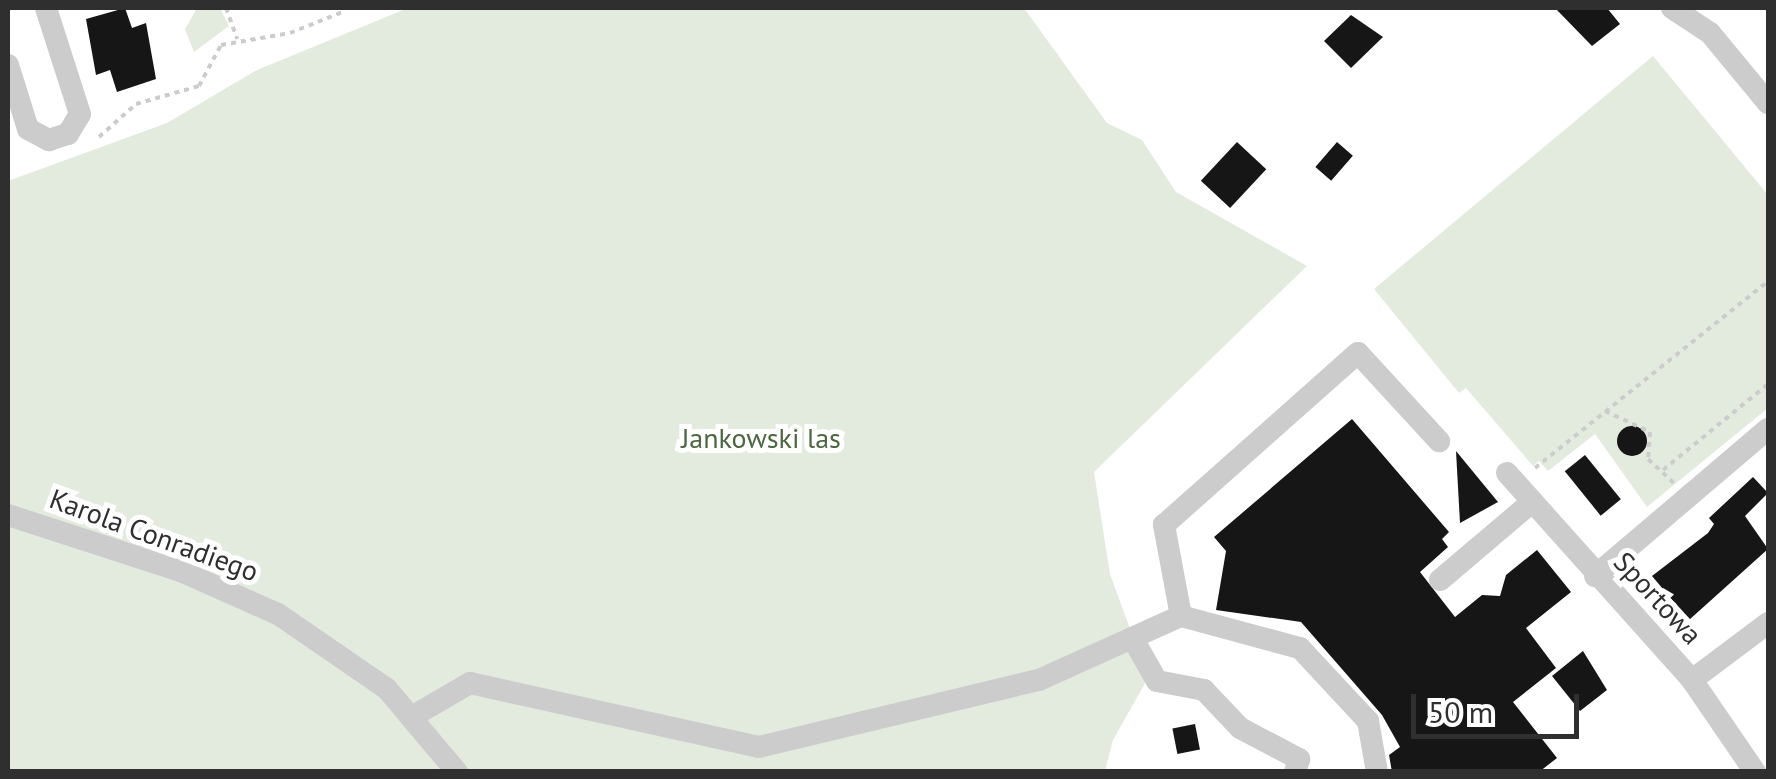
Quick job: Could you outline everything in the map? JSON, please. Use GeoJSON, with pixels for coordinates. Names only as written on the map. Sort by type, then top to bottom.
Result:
{"type":"FeatureCollection","features":[{"type":"Feature","properties":{"kind":"street"},"geometry":{"type":"LineString","coordinates":[[8,65],[28,129],[49,140],[68,134],[80,114],[46,8]]}},
{"type":"Feature","properties":{"kind":"street"},"geometry":{"type":"LineString","coordinates":[[1672,8],[1710,34],[1768,103]]}},
{"type":"Feature","properties":{"kind":"street"},"geometry":{"type":"LineString","coordinates":[[1181,616],[1164,525],[1358,353],[1439,441]]}},
{"type":"Feature","properties":{"kind":"street"},"geometry":{"type":"LineString","coordinates":[[1595,576],[1768,428]]}},
{"type":"Feature","properties":{"kind":"street","name":"Sportowa"},"geometry":{"type":"LineString","coordinates":[[1511,478],[1692,680],[1754,772]]}},
{"type":"Feature","properties":{"kind":"street"},"geometry":{"type":"LineString","coordinates":[[1440,580],[1532,502]]}},
{"type":"Feature","properties":{"kind":"street","name":"Karola Conradiego"},"geometry":{"type":"LineString","coordinates":[[8,515],[229,590],[333,648],[416,715],[458,772]]}},
{"type":"Feature","properties":{"kind":"street"},"geometry":{"type":"LineString","coordinates":[[416,715],[470,683],[759,747],[1039,680],[1181,616],[1300,648],[1368,721],[1377,772]]}},
{"type":"Feature","properties":{"kind":"street"},"geometry":{"type":"LineString","coordinates":[[1692,680],[1768,623]]}},
{"type":"Feature","properties":{"kind":"street"},"geometry":{"type":"LineString","coordinates":[[1133,639],[1157,680],[1204,690],[1240,728],[1298,759],[1295,772]]}},
{"type":"Feature","properties":{"kind":"path"},"geometry":{"type":"LineString","coordinates":[[226,8],[237,38]]}},
{"type":"Feature","properties":{"kind":"path"},"geometry":{"type":"LineString","coordinates":[[99,138],[136,104],[199,86],[221,45],[237,38],[290,33],[345,11]]}},
{"type":"Feature","properties":{"kind":"path"},"geometry":{"type":"LineString","coordinates":[[1511,478],[1605,411],[1768,281]]}},
{"type":"Feature","properties":{"kind":"path"},"geometry":{"type":"LineString","coordinates":[[1648,431],[1648,459],[1663,470],[1768,384]]}},
{"type":"Feature","properties":{"kind":"path"},"geometry":{"type":"LineString","coordinates":[[1605,411],[1648,431]]}},
{"type":"Feature","properties":{"kind":"path"},"geometry":{"type":"LineString","coordinates":[[1648,431],[1655,426]]}},
{"type":"Feature","properties":{"kind":"green space"},"geometry":{"type":"Polygon","coordinates":[[[197,8],[220,8],[229,26],[194,52],[185,29],[197,8]]]}},
{"type":"Feature","properties":{"kind":"green space","name":"Jankowski las"},"geometry":{"type":"Polygon","coordinates":[[[408,8],[1024,8],[1107,123],[1142,140],[1176,192],[1307,266],[1094,472],[1110,574],[1148,678],[1113,740],[1105,771],[8,772],[8,181],[167,123],[257,70],[408,8]]]}},
{"type":"Feature","properties":{"kind":"green space"},"geometry":{"type":"Polygon","coordinates":[[[1653,56],[1768,195],[1768,408],[1647,507],[1595,434],[1548,471],[1539,461],[1533,466],[1466,388],[1459,393],[1374,289],[1653,56]]]}},
{"type":"Feature","properties":{"kind":"building"},"geometry":{"type":"Polygon","coordinates":[[[125,8],[132,28],[146,23],[156,79],[117,92],[110,70],[96,75],[86,19],[125,8]]]}},
{"type":"Feature","properties":{"kind":"building"},"geometry":{"type":"Polygon","coordinates":[[[1555,8],[1607,8],[1620,24],[1592,46],[1555,8]]]}},
{"type":"Feature","properties":{"kind":"building"},"geometry":{"type":"Polygon","coordinates":[[[1351,15],[1383,37],[1351,68],[1324,41],[1351,15]]]}},
{"type":"Feature","properties":{"kind":"building"},"geometry":{"type":"Polygon","coordinates":[[[1237,142],[1266,169],[1230,208],[1201,181],[1237,142]]]}},
{"type":"Feature","properties":{"kind":"building"},"geometry":{"type":"Polygon","coordinates":[[[1337,142],[1353,156],[1331,181],[1315,167],[1337,142]]]}},
{"type":"Feature","properties":{"kind":"building"},"geometry":{"type":"Polygon","coordinates":[[[1352,419],[1449,532],[1442,539],[1448,547],[1420,572],[1455,617],[1482,595],[1500,596],[1506,575],[1537,550],[1571,592],[1526,628],[1556,668],[1513,702],[1557,758],[1539,772],[1392,772],[1389,755],[1400,747],[1382,715],[1301,622],[1216,610],[1226,551],[1214,537],[1352,419]]]}},
{"type":"Feature","properties":{"kind":"building"},"geometry":{"type":"Polygon","coordinates":[[[1632,426],[1643,430],[1647,441],[1643,452],[1632,456],[1621,452],[1617,441],[1621,430],[1632,426]]]}},
{"type":"Feature","properties":{"kind":"building"},"geometry":{"type":"Polygon","coordinates":[[[1456,451],[1498,502],[1460,523],[1456,451]]]}},
{"type":"Feature","properties":{"kind":"building"},"geometry":{"type":"Polygon","coordinates":[[[1585,455],[1621,499],[1601,516],[1565,471],[1585,455]]]}},
{"type":"Feature","properties":{"kind":"building"},"geometry":{"type":"Polygon","coordinates":[[[1753,477],[1768,493],[1745,516],[1768,549],[1689,620],[1652,576],[1708,533],[1714,524],[1709,518],[1753,477]]]}},
{"type":"Feature","properties":{"kind":"building"},"geometry":{"type":"Polygon","coordinates":[[[1583,651],[1607,690],[1580,711],[1552,676],[1583,651]]]}},
{"type":"Feature","properties":{"kind":"building"},"geometry":{"type":"Polygon","coordinates":[[[1195,724],[1200,750],[1177,754],[1172,728],[1195,724]]]}}]}
